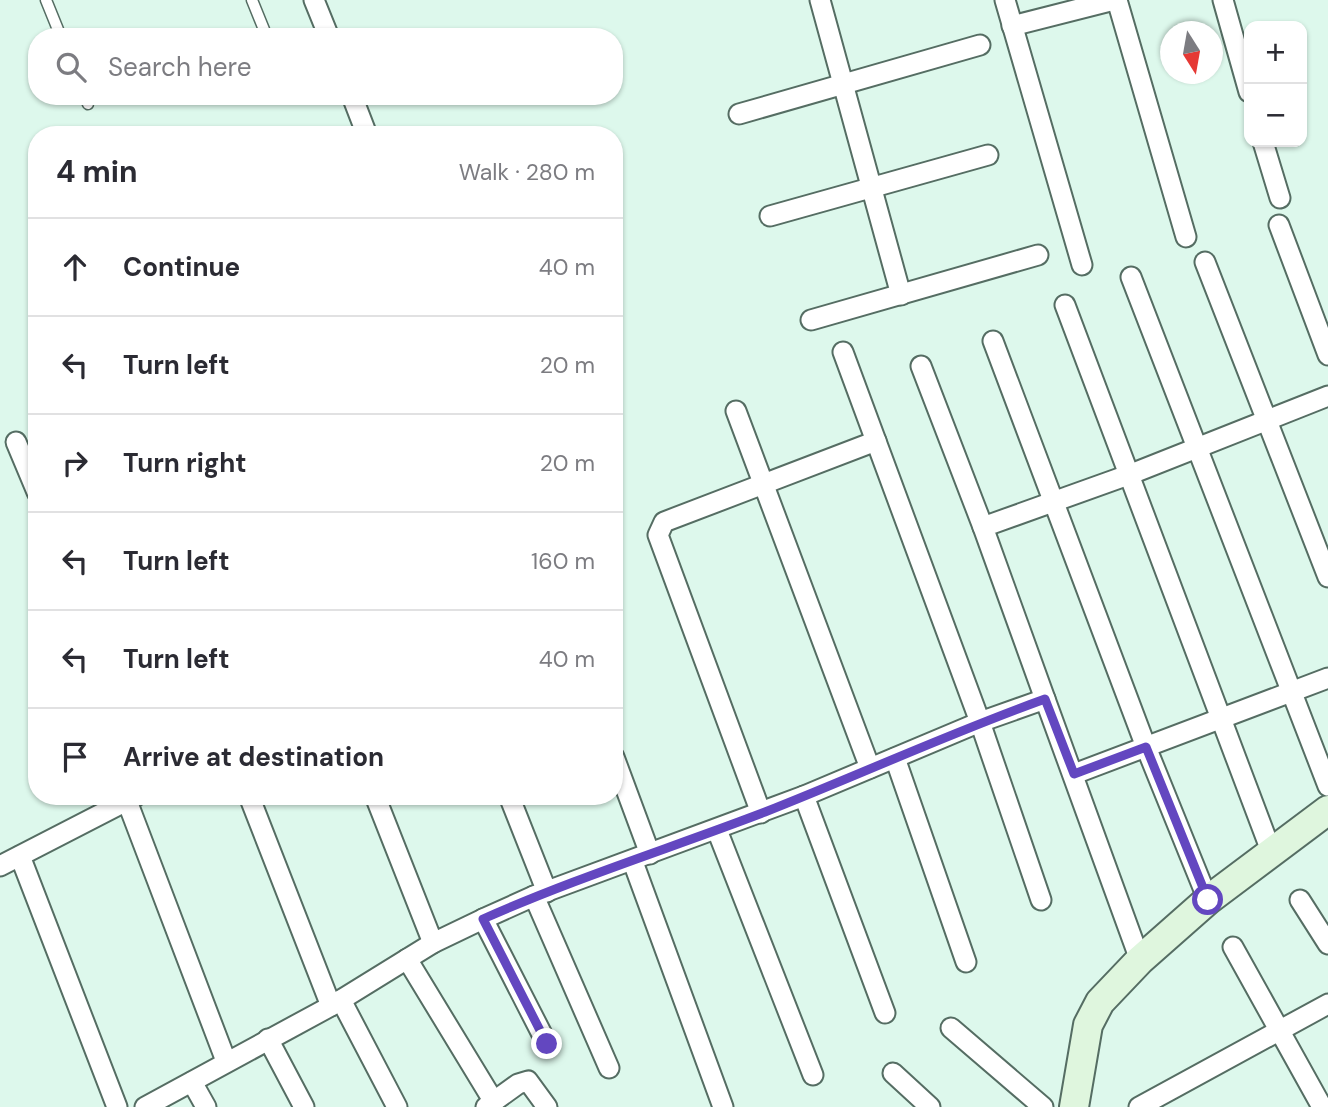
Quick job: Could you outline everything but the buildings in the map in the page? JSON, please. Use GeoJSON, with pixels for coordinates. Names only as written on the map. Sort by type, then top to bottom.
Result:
{"type":"FeatureCollection","features":[{"type":"Feature","properties":{"kind":"street"},"geometry":{"type":"LineString","coordinates":[[314,0],[325,28]]}},
{"type":"Feature","properties":{"kind":"street"},"geometry":{"type":"LineString","coordinates":[[820,0],[901,295]]}},
{"type":"Feature","properties":{"kind":"street"},"geometry":{"type":"LineString","coordinates":[[1005,0],[1082,265]]}},
{"type":"Feature","properties":{"kind":"street"},"geometry":{"type":"LineString","coordinates":[[1012,26],[1116,0],[1186,237]]}},
{"type":"Feature","properties":{"kind":"street"},"geometry":{"type":"LineString","coordinates":[[1223,0],[1247,84]]}},
{"type":"Feature","properties":{"kind":"street"},"geometry":{"type":"LineString","coordinates":[[739,114],[980,45]]}},
{"type":"Feature","properties":{"kind":"street"},"geometry":{"type":"LineString","coordinates":[[355,105],[364,126]]}},
{"type":"Feature","properties":{"kind":"street"},"geometry":{"type":"LineString","coordinates":[[1265,147],[1280,198]]}},
{"type":"Feature","properties":{"kind":"street"},"geometry":{"type":"LineString","coordinates":[[770,216],[988,155]]}},
{"type":"Feature","properties":{"kind":"street"},"geometry":{"type":"LineString","coordinates":[[1279,225],[1328,355]]}},
{"type":"Feature","properties":{"kind":"street"},"geometry":{"type":"LineString","coordinates":[[811,320],[1038,255]]}},
{"type":"Feature","properties":{"kind":"street"},"geometry":{"type":"LineString","coordinates":[[1205,262],[1328,577]]}},
{"type":"Feature","properties":{"kind":"street"},"geometry":{"type":"LineString","coordinates":[[1131,277],[1328,786]]}},
{"type":"Feature","properties":{"kind":"street"},"geometry":{"type":"LineString","coordinates":[[1065,305],[1131,474],[1270,851]]}},
{"type":"Feature","properties":{"kind":"street"},"geometry":{"type":"LineString","coordinates":[[992,341],[1055,501],[1146,747],[1208,900]]}},
{"type":"Feature","properties":{"kind":"street"},"geometry":{"type":"LineString","coordinates":[[843,352],[980,722],[1041,900]]}},
{"type":"Feature","properties":{"kind":"street"},"geometry":{"type":"LineString","coordinates":[[921,366],[983,527],[1140,960]]}},
{"type":"Feature","properties":{"kind":"street"},"geometry":{"type":"LineString","coordinates":[[983,527],[1131,474],[1328,396]]}},
{"type":"Feature","properties":{"kind":"street"},"geometry":{"type":"LineString","coordinates":[[736,411],[870,768]]}},
{"type":"Feature","properties":{"kind":"street"},"geometry":{"type":"LineString","coordinates":[[761,813],[657,535],[664,522],[876,441]]}},
{"type":"Feature","properties":{"kind":"street"},"geometry":{"type":"LineString","coordinates":[[16,442],[28,471]]}},
{"type":"Feature","properties":{"kind":"street"},"geometry":{"type":"LineString","coordinates":[[1074,774],[1328,678]]}},
{"type":"Feature","properties":{"kind":"street"},"geometry":{"type":"LineString","coordinates":[[145,1107],[336,1003],[433,943],[483,919],[540,894],[761,813],[980,722],[1045,699]]}},
{"type":"Feature","properties":{"kind":"street"},"geometry":{"type":"LineString","coordinates":[[895,758],[966,962]]}},
{"type":"Feature","properties":{"kind":"street"},"geometry":{"type":"LineString","coordinates":[[623,789],[642,858],[723,1107]]}},
{"type":"Feature","properties":{"kind":"street"},"geometry":{"type":"LineString","coordinates":[[804,796],[885,1013]]}},
{"type":"Feature","properties":{"kind":"street"},"geometry":{"type":"LineString","coordinates":[[0,866],[120,805]]}},
{"type":"Feature","properties":{"kind":"street"},"geometry":{"type":"LineString","coordinates":[[134,805],[226,1061]]}},
{"type":"Feature","properties":{"kind":"street"},"geometry":{"type":"LineString","coordinates":[[253,805],[336,1003],[397,1107]]}},
{"type":"Feature","properties":{"kind":"street"},"geometry":{"type":"LineString","coordinates":[[378,805],[433,943]]}},
{"type":"Feature","properties":{"kind":"street"},"geometry":{"type":"LineString","coordinates":[[512,805],[540,894],[609,1068]]}},
{"type":"Feature","properties":{"kind":"street"},"geometry":{"type":"LineString","coordinates":[[1074,1100],[1093,1012],[1140,960],[1208,900],[1328,810]]}},
{"type":"Feature","properties":{"kind":"street"},"geometry":{"type":"LineString","coordinates":[[717,830],[813,1075]]}},
{"type":"Feature","properties":{"kind":"street"},"geometry":{"type":"LineString","coordinates":[[20,856],[117,1107]]}},
{"type":"Feature","properties":{"kind":"street"},"geometry":{"type":"LineString","coordinates":[[1300,900],[1328,944]]}},
{"type":"Feature","properties":{"kind":"street"},"geometry":{"type":"LineString","coordinates":[[483,919],[547,1044]]}},
{"type":"Feature","properties":{"kind":"street"},"geometry":{"type":"LineString","coordinates":[[1233,947],[1322,1107]]}},
{"type":"Feature","properties":{"kind":"street"},"geometry":{"type":"LineString","coordinates":[[407,959],[490,1105],[518,1084],[528,1081],[547,1107]]}},
{"type":"Feature","properties":{"kind":"street"},"geometry":{"type":"LineString","coordinates":[[1139,1107],[1328,1004]]}},
{"type":"Feature","properties":{"kind":"street"},"geometry":{"type":"LineString","coordinates":[[951,1028],[1043,1107]]}},
{"type":"Feature","properties":{"kind":"street"},"geometry":{"type":"LineString","coordinates":[[268,1040],[304,1107]]}},
{"type":"Feature","properties":{"kind":"street"},"geometry":{"type":"LineString","coordinates":[[893,1073],[930,1107]]}},
{"type":"Feature","properties":{"kind":"street"},"geometry":{"type":"LineString","coordinates":[[192,1082],[206,1107]]}},
{"type":"Feature","properties":{"kind":"lane"},"geometry":{"type":"LineString","coordinates":[[46,0],[57,28]]}},
{"type":"Feature","properties":{"kind":"lane"},"geometry":{"type":"LineString","coordinates":[[252,0],[263,28]]}},
{"type":"Feature","properties":{"kind":"route"},"geometry":{"type":"LineString","coordinates":[[547,1044],[483,919],[534,896],[633,862],[804,796],[980,722],[1045,699],[1074,774],[1146,747],[1208,900]]}}]}
